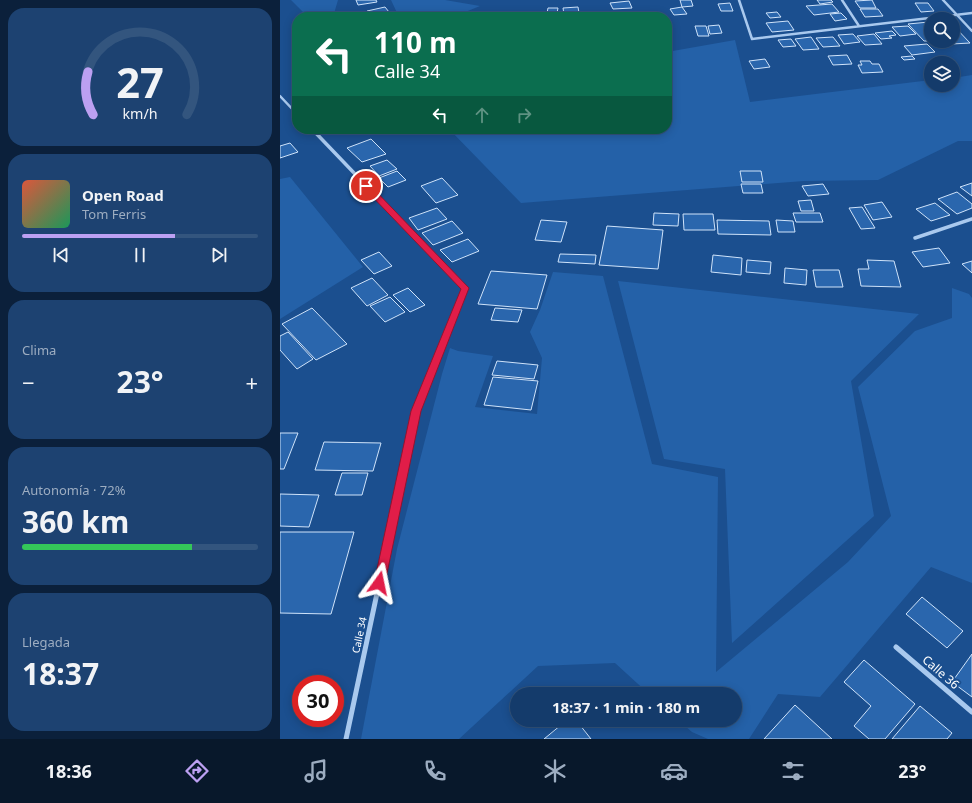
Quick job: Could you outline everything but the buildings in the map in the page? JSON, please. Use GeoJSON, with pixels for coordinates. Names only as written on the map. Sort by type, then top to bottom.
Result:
{"type":"FeatureCollection","features":[{"type":"Feature","properties":{"kind":"street"},"geometry":{"type":"LineString","coordinates":[[740,0],[752,39],[924,19]]}},
{"type":"Feature","properties":{"kind":"street"},"geometry":{"type":"LineString","coordinates":[[842,0],[859,26]]}},
{"type":"Feature","properties":{"kind":"street"},"geometry":{"type":"LineString","coordinates":[[943,0],[953,12]]}},
{"type":"Feature","properties":{"kind":"street"},"geometry":{"type":"LineString","coordinates":[[960,14],[972,13]]}},
{"type":"Feature","properties":{"kind":"street"},"geometry":{"type":"LineString","coordinates":[[960,19],[972,31]]}},
{"type":"Feature","properties":{"kind":"street"},"geometry":{"type":"LineString","coordinates":[[280,96],[292,109]]}},
{"type":"Feature","properties":{"kind":"street","name":"Calle 34"},"geometry":{"type":"LineString","coordinates":[[317,134],[465,288],[416,411],[346,739]]}},
{"type":"Feature","properties":{"kind":"street"},"geometry":{"type":"LineString","coordinates":[[915,238],[972,220]]}},
{"type":"Feature","properties":{"kind":"street","name":"Calle 36"},"geometry":{"type":"LineString","coordinates":[[896,646],[972,712]]}},
{"type":"Feature","properties":{"kind":"shaded area"},"geometry":{"type":"Polygon","coordinates":[[[291,0],[338,0],[334,12],[303,12],[291,0]]]}},
{"type":"Feature","properties":{"kind":"shaded area"},"geometry":{"type":"Polygon","coordinates":[[[391,0],[445,0],[480,6],[465,12],[397,12],[391,0]]]}},
{"type":"Feature","properties":{"kind":"shaded area"},"geometry":{"type":"Polygon","coordinates":[[[735,40],[750,102],[924,81],[924,92],[960,92],[960,77],[972,75],[972,141],[958,141],[878,180],[804,181],[521,203],[454,134],[672,134],[672,51],[735,40]]]}},
{"type":"Feature","properties":{"kind":"shaded area"},"geometry":{"type":"Polygon","coordinates":[[[290,177],[363,267],[280,319],[280,179],[290,177]]]}},
{"type":"Feature","properties":{"kind":"shaded area"},"geometry":{"type":"Polygon","coordinates":[[[553,272],[603,276],[652,464],[718,477],[716,672],[848,562],[891,516],[858,387],[915,331],[952,318],[952,288],[969,294],[972,298],[972,583],[931,567],[820,697],[778,694],[749,739],[708,739],[692,732],[686,727],[742,727],[742,687],[641,687],[615,663],[538,666],[515,687],[510,687],[510,692],[459,739],[361,739],[397,549],[450,348],[458,351],[493,356],[475,407],[537,414],[542,358],[530,332],[540,310],[553,272]]]}},
{"type":"Feature","properties":{"kind":"shaded area"},"geometry":{"type":"Polygon","coordinates":[[[618,281],[919,314],[851,381],[874,516],[732,643],[725,469],[664,459],[618,281]]]}},
{"type":"Feature","properties":{"kind":"route"},"geometry":{"type":"LineString","coordinates":[[366,186],[465,288],[416,411],[379,583]]}}]}
